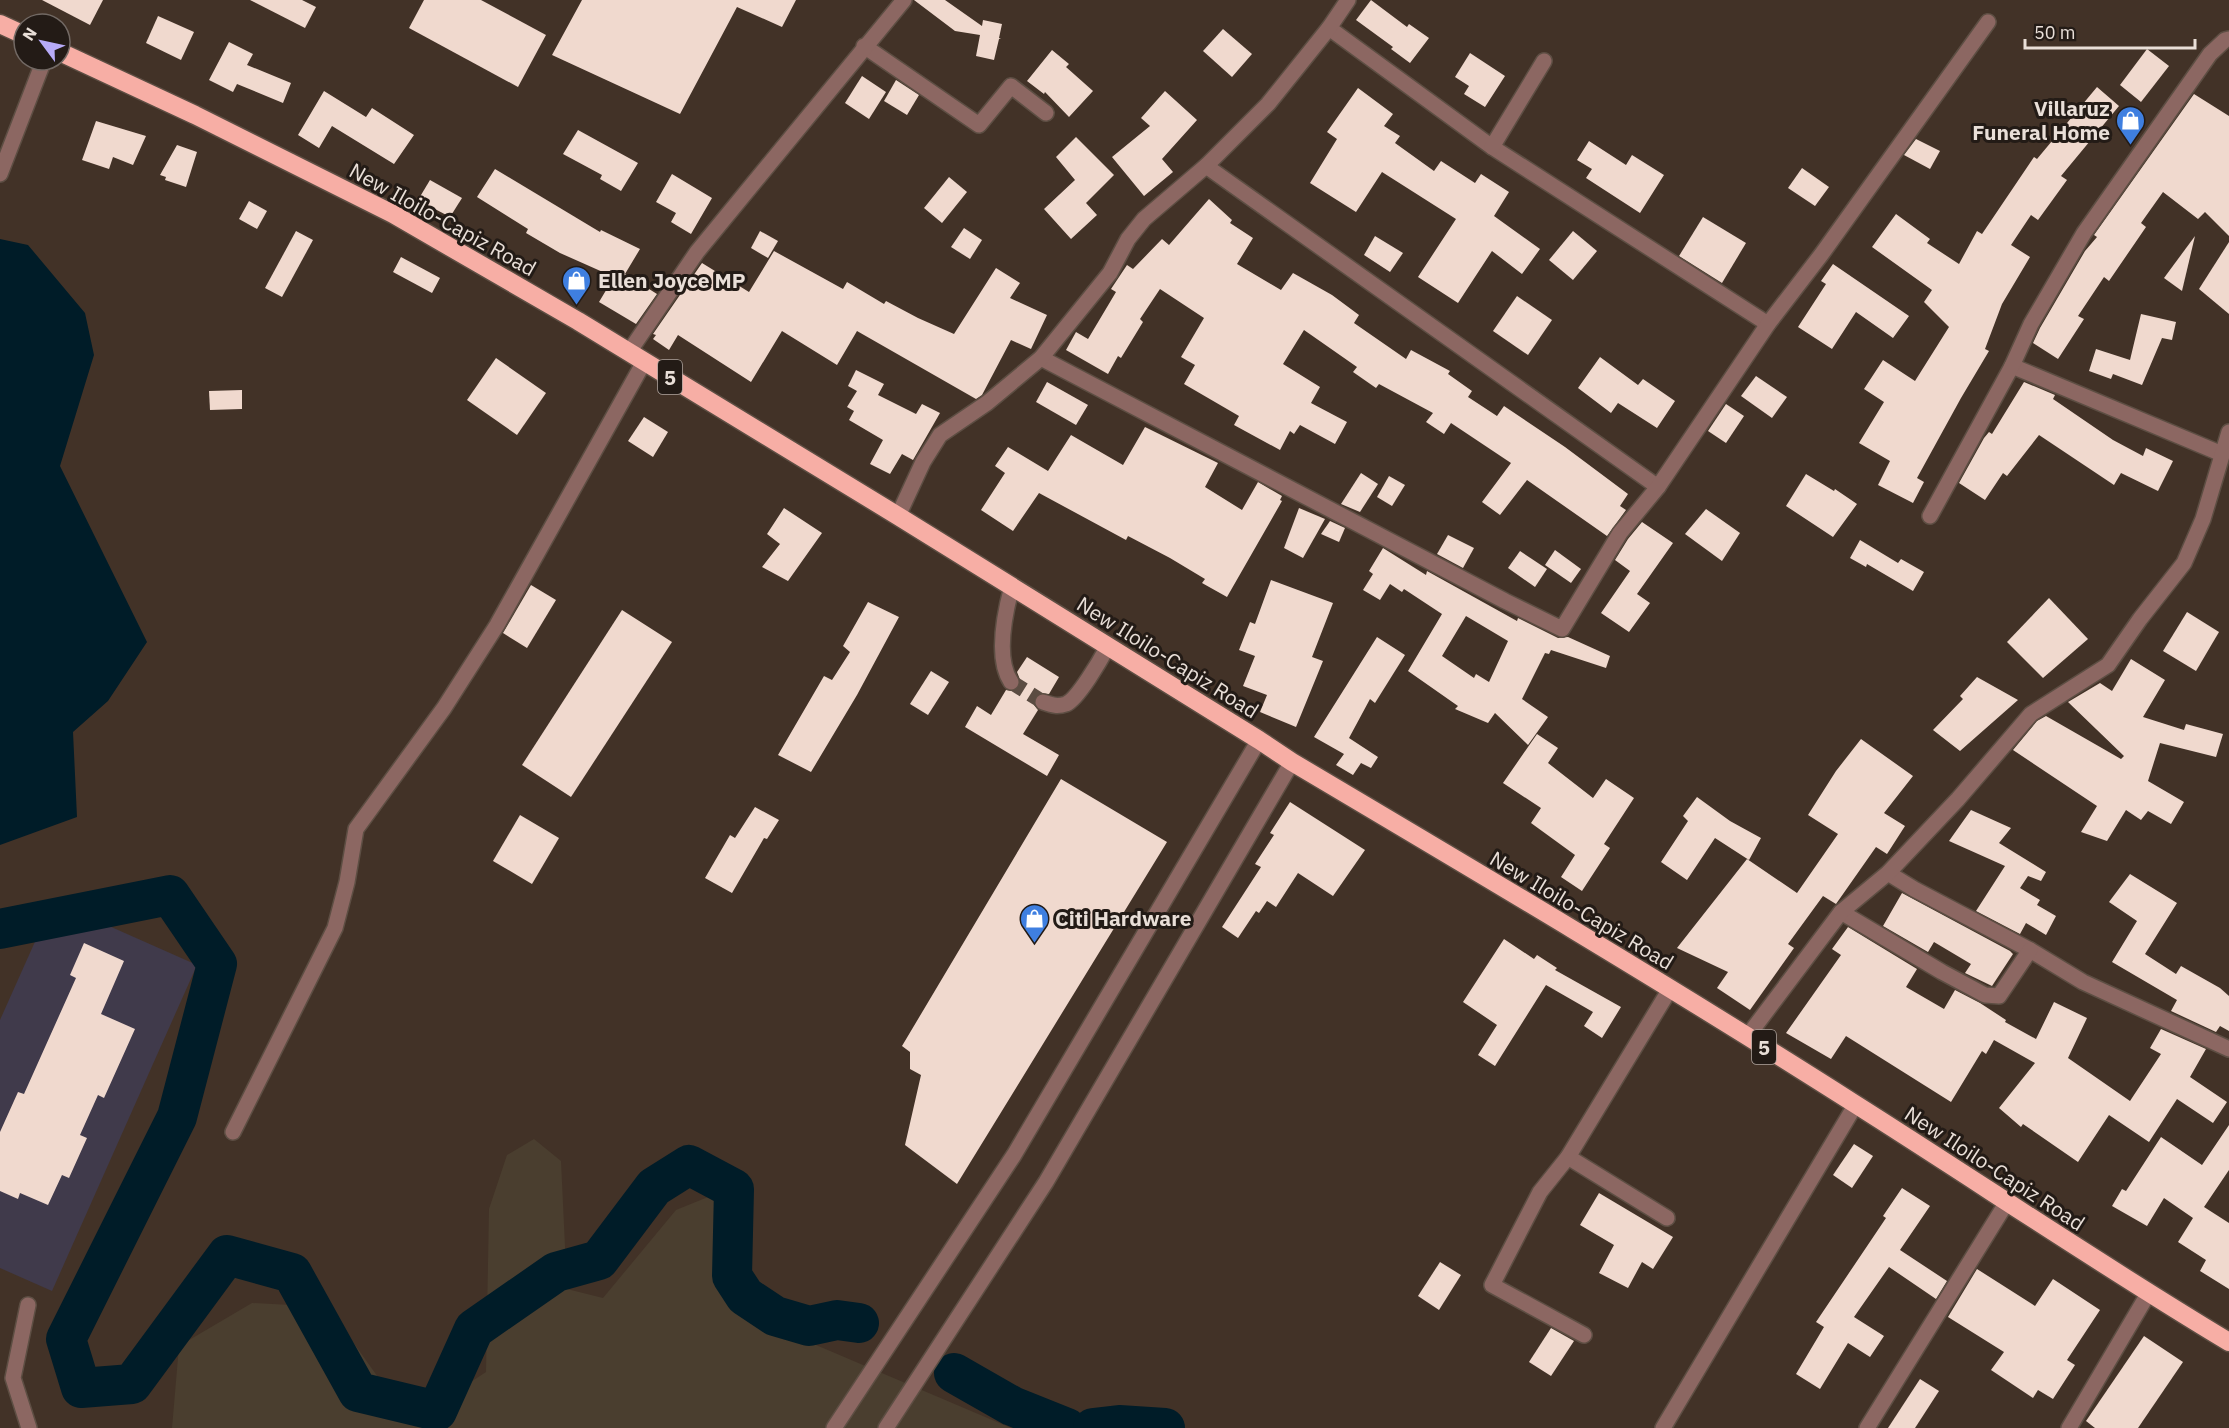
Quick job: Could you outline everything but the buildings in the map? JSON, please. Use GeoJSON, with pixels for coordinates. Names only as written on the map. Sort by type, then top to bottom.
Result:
{"type":"FeatureCollection","features":[{"type":"Feature","properties":{"kind":"highway","name":"New Iloilo-Capiz Road"},"geometry":{"type":"LineString","coordinates":[[72,58],[195,115],[393,214],[636,357],[1012,586],[1292,762],[1747,1036],[2148,1294],[2229,1342]]}},
{"type":"Feature","properties":{"kind":"street"},"geometry":{"type":"LineString","coordinates":[[233,1132],[335,928],[347,882],[356,830],[444,708],[497,625],[636,357],[697,252],[904,0]]}},
{"type":"Feature","properties":{"kind":"street"},"geometry":{"type":"LineString","coordinates":[[898,516],[923,462],[940,435],[987,403],[1041,358],[1110,273],[1128,238],[1143,219],[1206,166],[1268,104],[1329,28],[1348,0]]}},
{"type":"Feature","properties":{"kind":"street"},"geometry":{"type":"LineString","coordinates":[[1041,358],[1562,629],[1620,533],[1658,487],[1768,324],[1821,255],[1988,22]]}},
{"type":"Feature","properties":{"kind":"street"},"geometry":{"type":"LineString","coordinates":[[1329,28],[1492,147],[1768,324]]}},
{"type":"Feature","properties":{"kind":"street"},"geometry":{"type":"LineString","coordinates":[[1930,516],[2012,366],[2031,324],[2084,233],[2210,54],[2229,39]]}},
{"type":"Feature","properties":{"kind":"street"},"geometry":{"type":"LineString","coordinates":[[864,46],[979,125],[1011,86],[1046,113]]}},
{"type":"Feature","properties":{"kind":"street"},"geometry":{"type":"LineString","coordinates":[[1492,147],[1544,61]]}},
{"type":"Feature","properties":{"kind":"street"},"geometry":{"type":"LineString","coordinates":[[0,174],[39,72]]}},
{"type":"Feature","properties":{"kind":"street"},"geometry":{"type":"LineString","coordinates":[[1206,166],[1658,487]]}},
{"type":"Feature","properties":{"kind":"street"},"geometry":{"type":"LineString","coordinates":[[2012,366],[2222,454]]}},
{"type":"Feature","properties":{"kind":"street"},"geometry":{"type":"LineString","coordinates":[[1747,1036],[1841,912],[1888,873],[1958,799],[2031,714],[2108,664],[2184,563],[2204,519],[2229,432]]}},
{"type":"Feature","properties":{"kind":"street"},"geometry":{"type":"LineString","coordinates":[[1011,682],[1004,664],[1004,620],[1012,586]]}},
{"type":"Feature","properties":{"kind":"street"},"geometry":{"type":"LineString","coordinates":[[1043,702],[1055,706],[1069,703],[1108,646]]}},
{"type":"Feature","properties":{"kind":"street"},"geometry":{"type":"LineString","coordinates":[[834,1428],[1014,1155],[1259,740]]}},
{"type":"Feature","properties":{"kind":"street"},"geometry":{"type":"LineString","coordinates":[[886,1428],[1046,1182],[1292,762]]}},
{"type":"Feature","properties":{"kind":"street"},"geometry":{"type":"LineString","coordinates":[[1888,873],[2030,950],[2083,982],[2229,1049]]}},
{"type":"Feature","properties":{"kind":"street"},"geometry":{"type":"LineString","coordinates":[[1841,912],[1985,995],[1999,996],[2030,950]]}},
{"type":"Feature","properties":{"kind":"street"},"geometry":{"type":"LineString","coordinates":[[1584,1335],[1492,1285],[1540,1192],[1568,1157],[1670,989]]}},
{"type":"Feature","properties":{"kind":"street"},"geometry":{"type":"LineString","coordinates":[[1663,1428],[1856,1104]]}},
{"type":"Feature","properties":{"kind":"street"},"geometry":{"type":"LineString","coordinates":[[1568,1157],[1667,1218]]}},
{"type":"Feature","properties":{"kind":"street"},"geometry":{"type":"LineString","coordinates":[[1867,1428],[2007,1202]]}},
{"type":"Feature","properties":{"kind":"street"},"geometry":{"type":"LineString","coordinates":[[2069,1428],[2148,1294]]}},
{"type":"Feature","properties":{"kind":"street"},"geometry":{"type":"LineString","coordinates":[[28,1305],[13,1378],[29,1428]]}},
{"type":"Feature","properties":{"kind":"shaded area"},"geometry":{"type":"Polygon","coordinates":[[[100,922],[197,965],[52,1291],[0,1268],[0,1020],[38,935],[100,922]]]}},
{"type":"Feature","properties":{"kind":"shaded area"},"geometry":{"type":"Polygon","coordinates":[[[534,1139],[561,1161],[567,1289],[603,1298],[676,1210],[713,1195],[745,1215],[743,1314],[1011,1428],[172,1428],[179,1346],[252,1303],[328,1307],[410,1422],[486,1372],[489,1209],[507,1155],[534,1139]]]}},
{"type":"Feature","properties":{"kind":"water"},"geometry":{"type":"Polygon","coordinates":[[[0,239],[28,245],[85,313],[94,355],[60,466],[147,642],[108,701],[73,732],[77,817],[0,845],[0,239]]]}},
{"type":"Feature","properties":{"kind":"waterway"},"geometry":{"type":"LineString","coordinates":[[0,929],[170,895],[217,964],[177,1117],[66,1339],[81,1388],[132,1384],[227,1255],[292,1273],[358,1392],[437,1411],[474,1329],[556,1272],[599,1260],[654,1187],[689,1165],[734,1189],[732,1276],[745,1296],[775,1316],[809,1326],[837,1320],[859,1323]]}},
{"type":"Feature","properties":{"kind":"waterway"},"geometry":{"type":"LineString","coordinates":[[954,1373],[1012,1406],[1067,1428]]}},
{"type":"Feature","properties":{"kind":"waterway"},"geometry":{"type":"LineString","coordinates":[[1093,1428],[1119,1425],[1165,1428]]}},
{"type":"Feature","properties":{"kind":"tunnel"},"geometry":{"type":"LineString","coordinates":[[1011,682],[1043,702]]}},
{"type":"Feature","properties":{"kind":"place","name":"Villaruz Funeral Home"},"geometry":{"type":"Point","coordinates":[2131,146]}},
{"type":"Feature","properties":{"kind":"place","name":"Ellen Joyce MP"},"geometry":{"type":"Point","coordinates":[577,306]}},
{"type":"Feature","properties":{"kind":"place","name":"Citi Hardware"},"geometry":{"type":"Point","coordinates":[1034,944]}}]}
